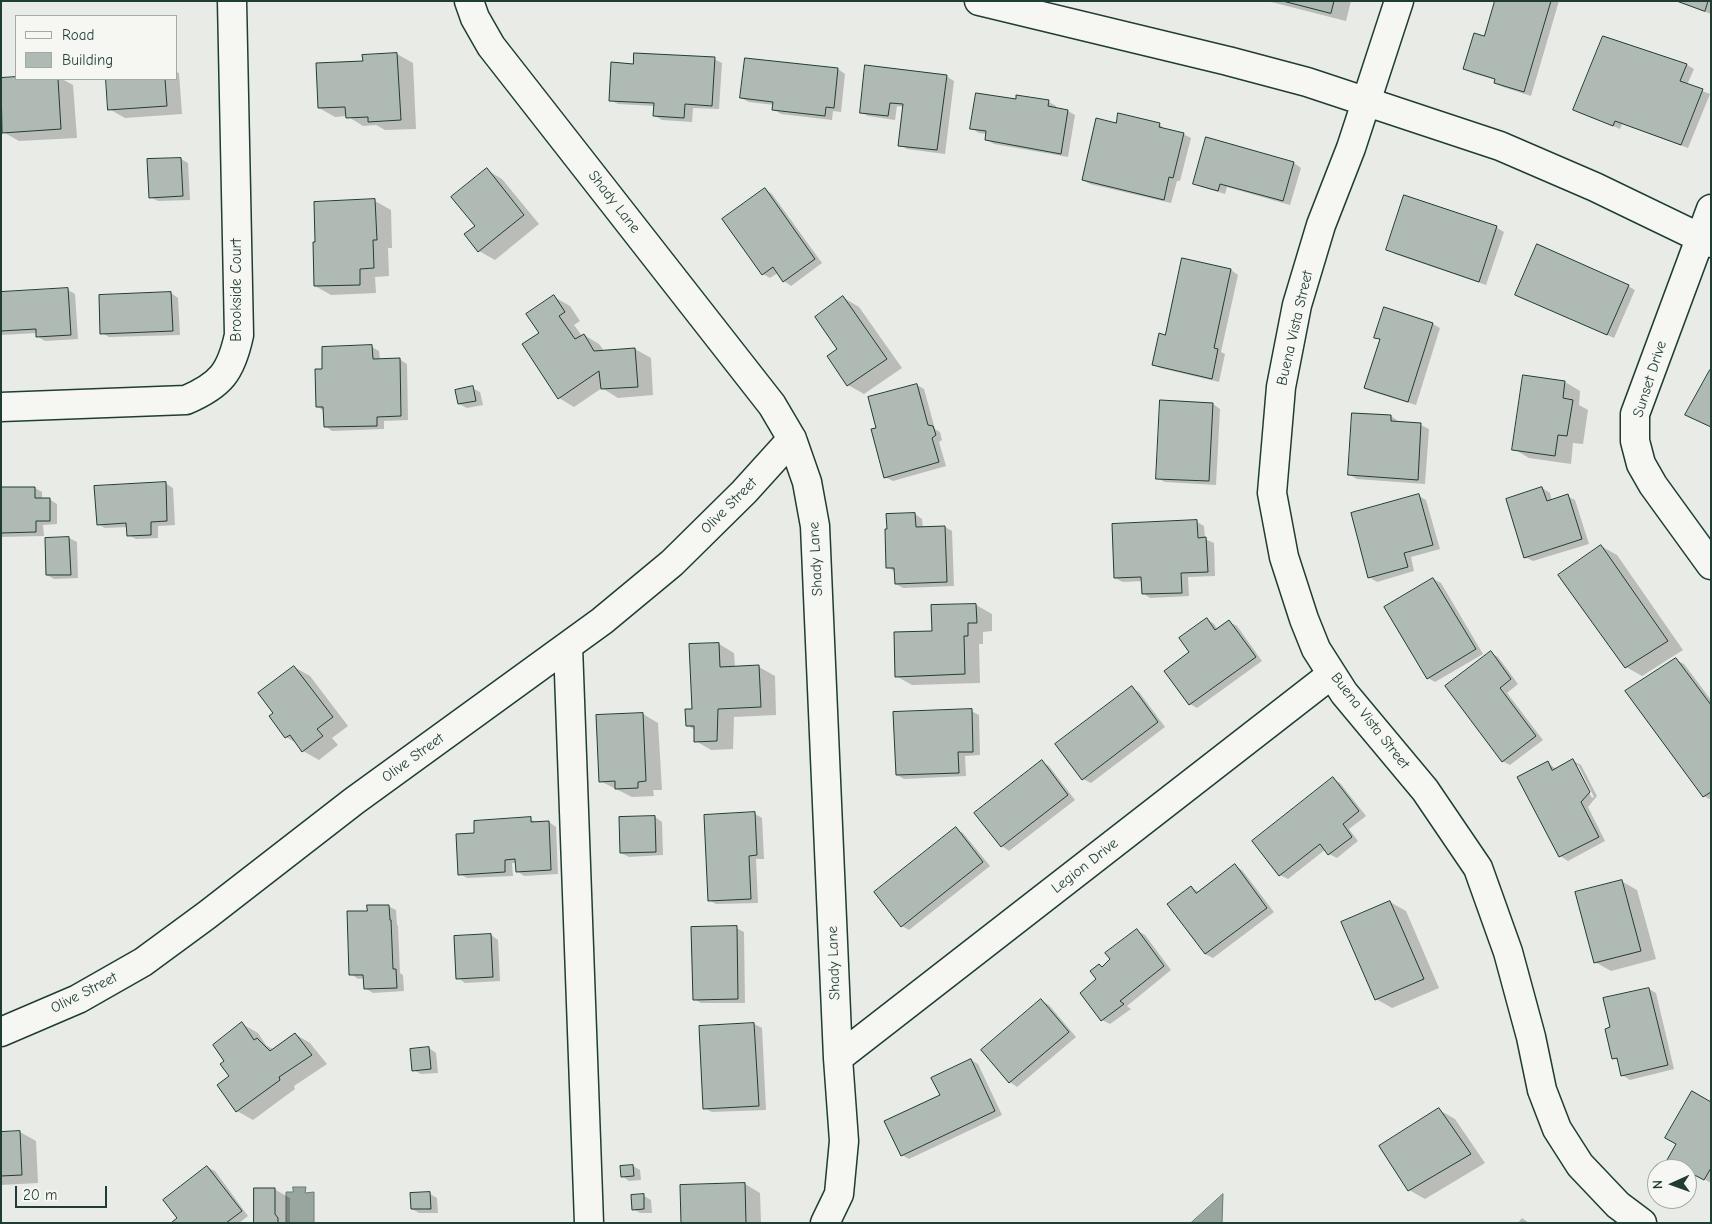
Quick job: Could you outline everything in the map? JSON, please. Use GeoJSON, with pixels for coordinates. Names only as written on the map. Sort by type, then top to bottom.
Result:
{"type":"FeatureCollection","features":[{"type":"Feature","properties":{"kind":"street","name":"Brookside Court"},"geometry":{"type":"LineString","coordinates":[[1,407],[186,400],[206,392],[223,376],[231,364],[239,335],[232,1]]}},
{"type":"Feature","properties":{"kind":"street","name":"Shady Lane"},"geometry":{"type":"LineString","coordinates":[[469,1],[475,18],[492,46],[772,405],[792,439],[807,482],[815,526],[838,1058],[844,1141],[839,1194],[825,1223]]}},
{"type":"Feature","properties":{"kind":"street"},"geometry":{"type":"LineString","coordinates":[[979,1],[1308,82],[1500,146],[1595,186],[1706,240]]}},
{"type":"Feature","properties":{"kind":"street","name":"Buena Vista Street"},"geometry":{"type":"LineString","coordinates":[[1398,1],[1367,102],[1321,225],[1297,305],[1281,387],[1272,493],[1284,557],[1316,649],[1344,693],[1425,790],[1478,868],[1508,952],[1531,1037],[1542,1090],[1558,1129],[1580,1165],[1618,1205],[1642,1223]]}},
{"type":"Feature","properties":{"kind":"street","name":"Sunset Drive"},"geometry":{"type":"LineString","coordinates":[[1711,209],[1706,240],[1635,414],[1635,441],[1641,464],[1653,485],[1711,565]]}},
{"type":"Feature","properties":{"kind":"street","name":"Olive Street"},"geometry":{"type":"LineString","coordinates":[[1,1032],[78,999],[143,962],[207,916],[354,801],[602,621],[672,563],[744,492],[792,439]]}},
{"type":"Feature","properties":{"kind":"street"},"geometry":{"type":"LineString","coordinates":[[568,646],[590,1223]]}},
{"type":"Feature","properties":{"kind":"street","name":"Legion Drive"},"geometry":{"type":"LineString","coordinates":[[838,1058],[1332,674]]}},
{"type":"Feature","properties":{"kind":"shaded area"},"geometry":{"type":"Polygon","coordinates":[[[293,1187],[306,1187],[305,1193],[314,1192],[314,1223],[286,1223],[286,1192],[293,1192],[293,1187]]]}},
{"type":"Feature","properties":{"kind":"shaded area"},"geometry":{"type":"Polygon","coordinates":[[[1223,1194],[1222,1223],[1191,1223],[1223,1194]]]}},
{"type":"Feature","properties":{"kind":"building"},"geometry":{"type":"Polygon","coordinates":[[[1283,1],[1334,1],[1331,13],[1283,1]]]}},
{"type":"Feature","properties":{"kind":"building"},"geometry":{"type":"Polygon","coordinates":[[[1495,1],[1551,1],[1524,92],[1494,83],[1495,79],[1463,69],[1474,33],[1484,36],[1495,1]]]}},
{"type":"Feature","properties":{"kind":"building"},"geometry":{"type":"Polygon","coordinates":[[[1677,1],[1708,1],[1705,11],[1677,1]]]}},
{"type":"Feature","properties":{"kind":"building"},"geometry":{"type":"Polygon","coordinates":[[[1603,36],[1687,64],[1680,81],[1703,89],[1681,145],[1615,121],[1613,126],[1573,110],[1603,36]]]}},
{"type":"Feature","properties":{"kind":"building"},"geometry":{"type":"Polygon","coordinates":[[[397,53],[401,120],[368,122],[368,117],[346,118],[345,107],[318,108],[316,63],[363,61],[362,55],[397,53]]]}},
{"type":"Feature","properties":{"kind":"building"},"geometry":{"type":"Polygon","coordinates":[[[634,53],[715,57],[712,106],[685,104],[684,118],[653,116],[654,103],[609,101],[611,62],[633,64],[634,53]]]}},
{"type":"Feature","properties":{"kind":"building"},"geometry":{"type":"Polygon","coordinates":[[[745,58],[838,68],[834,108],[826,107],[825,116],[772,110],[773,102],[740,98],[745,58]]]}},
{"type":"Feature","properties":{"kind":"building"},"geometry":{"type":"Polygon","coordinates":[[[865,65],[947,75],[937,150],[898,146],[903,104],[890,103],[888,116],[860,113],[865,65]]]}},
{"type":"Feature","properties":{"kind":"building"},"geometry":{"type":"Polygon","coordinates":[[[15,77],[15,80],[58,80],[61,129],[2,133],[1,78],[15,77]]]}},
{"type":"Feature","properties":{"kind":"building"},"geometry":{"type":"Polygon","coordinates":[[[106,80],[165,80],[167,106],[108,110],[106,80]]]}},
{"type":"Feature","properties":{"kind":"building"},"geometry":{"type":"Polygon","coordinates":[[[976,93],[1016,99],[1016,95],[1049,100],[1048,106],[1068,110],[1061,154],[985,140],[986,131],[970,129],[976,93]]]}},
{"type":"Feature","properties":{"kind":"building"},"geometry":{"type":"Polygon","coordinates":[[[1118,113],[1160,123],[1159,127],[1184,133],[1173,178],[1169,177],[1164,200],[1082,180],[1096,118],[1116,123],[1118,113]]]}},
{"type":"Feature","properties":{"kind":"building"},"geometry":{"type":"Polygon","coordinates":[[[1206,137],[1294,162],[1283,201],[1220,184],[1218,191],[1193,184],[1206,137]]]}},
{"type":"Feature","properties":{"kind":"building"},"geometry":{"type":"Polygon","coordinates":[[[181,158],[183,196],[149,198],[147,159],[181,158]]]}},
{"type":"Feature","properties":{"kind":"building"},"geometry":{"type":"Polygon","coordinates":[[[487,168],[524,215],[478,252],[464,234],[475,226],[451,197],[487,168]]]}},
{"type":"Feature","properties":{"kind":"building"},"geometry":{"type":"Polygon","coordinates":[[[765,188],[815,259],[783,282],[773,267],[762,275],[722,219],[765,188]]]}},
{"type":"Feature","properties":{"kind":"building"},"geometry":{"type":"Polygon","coordinates":[[[1404,195],[1497,226],[1479,282],[1386,250],[1404,195]]]}},
{"type":"Feature","properties":{"kind":"building"},"geometry":{"type":"Polygon","coordinates":[[[375,199],[377,240],[373,240],[374,268],[360,269],[360,285],[314,286],[314,202],[375,199]]]}},
{"type":"Feature","properties":{"kind":"building"},"geometry":{"type":"Polygon","coordinates":[[[1537,244],[1629,285],[1607,335],[1515,295],[1537,244]]]}},
{"type":"Feature","properties":{"kind":"building"},"geometry":{"type":"Polygon","coordinates":[[[1182,258],[1231,269],[1214,348],[1218,349],[1212,379],[1152,365],[1159,333],[1165,335],[1182,258]]]}},
{"type":"Feature","properties":{"kind":"building"},"geometry":{"type":"Polygon","coordinates":[[[68,288],[71,335],[36,337],[36,329],[1,331],[1,292],[68,288]]]}},
{"type":"Feature","properties":{"kind":"building"},"geometry":{"type":"Polygon","coordinates":[[[171,292],[173,331],[100,334],[99,295],[171,292]]]}},
{"type":"Feature","properties":{"kind":"building"},"geometry":{"type":"Polygon","coordinates":[[[554,295],[565,312],[559,316],[575,339],[584,334],[594,351],[635,348],[638,387],[601,389],[599,371],[558,399],[522,344],[539,333],[526,314],[554,295]]]}},
{"type":"Feature","properties":{"kind":"building"},"geometry":{"type":"Polygon","coordinates":[[[843,296],[887,359],[847,386],[827,356],[837,349],[815,317],[843,296]]]}},
{"type":"Feature","properties":{"kind":"building"},"geometry":{"type":"Polygon","coordinates":[[[1384,307],[1433,323],[1408,402],[1364,388],[1380,339],[1374,338],[1384,307]]]}},
{"type":"Feature","properties":{"kind":"building"},"geometry":{"type":"Polygon","coordinates":[[[372,345],[373,359],[400,358],[401,416],[377,417],[377,426],[324,427],[323,407],[316,407],[315,369],[322,369],[322,347],[372,345]]]}},
{"type":"Feature","properties":{"kind":"building"},"geometry":{"type":"Polygon","coordinates":[[[1711,371],[1711,427],[1685,415],[1711,371]]]}},
{"type":"Feature","properties":{"kind":"building"},"geometry":{"type":"Polygon","coordinates":[[[1523,375],[1565,381],[1563,398],[1573,400],[1567,436],[1558,435],[1555,456],[1512,450],[1523,375]]]}},
{"type":"Feature","properties":{"kind":"building"},"geometry":{"type":"Polygon","coordinates":[[[917,384],[928,425],[933,426],[936,435],[932,438],[939,462],[884,478],[871,429],[876,428],[868,397],[917,384]]]}},
{"type":"Feature","properties":{"kind":"building"},"geometry":{"type":"Polygon","coordinates":[[[473,386],[476,401],[458,404],[455,390],[473,386]]]}},
{"type":"Feature","properties":{"kind":"building"},"geometry":{"type":"Polygon","coordinates":[[[1160,400],[1213,403],[1209,481],[1156,479],[1160,400]]]}},
{"type":"Feature","properties":{"kind":"building"},"geometry":{"type":"Polygon","coordinates":[[[1352,413],[1391,415],[1391,421],[1421,423],[1418,480],[1348,475],[1352,413]]]}},
{"type":"Feature","properties":{"kind":"building"},"geometry":{"type":"Polygon","coordinates":[[[166,482],[167,521],[151,522],[151,535],[127,536],[126,523],[97,525],[94,486],[166,482]]]}},
{"type":"Feature","properties":{"kind":"building"},"geometry":{"type":"Polygon","coordinates":[[[1,487],[35,487],[35,498],[50,498],[50,521],[36,521],[36,532],[1,533],[1,487]]]}},
{"type":"Feature","properties":{"kind":"building"},"geometry":{"type":"Polygon","coordinates":[[[1542,487],[1547,501],[1568,494],[1582,539],[1524,558],[1506,499],[1542,487]]]}},
{"type":"Feature","properties":{"kind":"building"},"geometry":{"type":"Polygon","coordinates":[[[1419,494],[1433,545],[1404,553],[1408,567],[1368,578],[1351,513],[1419,494]]]}},
{"type":"Feature","properties":{"kind":"building"},"geometry":{"type":"Polygon","coordinates":[[[915,513],[916,527],[945,526],[947,582],[895,584],[894,568],[886,568],[886,514],[915,513]]]}},
{"type":"Feature","properties":{"kind":"building"},"geometry":{"type":"Polygon","coordinates":[[[1197,520],[1198,538],[1206,537],[1208,572],[1181,573],[1182,593],[1142,594],[1141,577],[1114,578],[1112,524],[1197,520]]]}},
{"type":"Feature","properties":{"kind":"building"},"geometry":{"type":"Polygon","coordinates":[[[69,537],[71,575],[46,575],[45,538],[69,537]]]}},
{"type":"Feature","properties":{"kind":"building"},"geometry":{"type":"Polygon","coordinates":[[[1601,545],[1668,641],[1625,668],[1558,575],[1601,545]]]}},
{"type":"Feature","properties":{"kind":"building"},"geometry":{"type":"Polygon","coordinates":[[[1433,578],[1476,649],[1427,679],[1384,607],[1433,578]]]}},
{"type":"Feature","properties":{"kind":"building"},"geometry":{"type":"Polygon","coordinates":[[[976,604],[977,623],[968,623],[968,636],[964,636],[965,674],[895,677],[894,632],[932,631],[931,605],[976,604]]]}},
{"type":"Feature","properties":{"kind":"building"},"geometry":{"type":"Polygon","coordinates":[[[1207,618],[1215,630],[1229,620],[1256,657],[1189,705],[1164,671],[1189,652],[1179,638],[1207,618]]]}},
{"type":"Feature","properties":{"kind":"building"},"geometry":{"type":"Polygon","coordinates":[[[719,643],[720,667],[759,665],[761,707],[718,709],[717,741],[694,742],[694,726],[686,726],[685,709],[692,709],[689,644],[719,643]]]}},
{"type":"Feature","properties":{"kind":"building"},"geometry":{"type":"Polygon","coordinates":[[[1491,651],[1511,679],[1500,688],[1536,736],[1502,762],[1445,686],[1491,651]]]}},
{"type":"Feature","properties":{"kind":"building"},"geometry":{"type":"Polygon","coordinates":[[[1676,658],[1711,705],[1711,792],[1703,797],[1625,691],[1676,658]]]}},
{"type":"Feature","properties":{"kind":"building"},"geometry":{"type":"Polygon","coordinates":[[[294,666],[333,717],[317,729],[323,736],[302,752],[290,735],[285,738],[269,716],[273,713],[258,693],[294,666]]]}},
{"type":"Feature","properties":{"kind":"building"},"geometry":{"type":"Polygon","coordinates":[[[1132,686],[1158,722],[1082,780],[1055,744],[1132,686]]]}},
{"type":"Feature","properties":{"kind":"building"},"geometry":{"type":"Polygon","coordinates":[[[972,709],[973,752],[958,752],[959,773],[896,775],[893,712],[972,709]]]}},
{"type":"Feature","properties":{"kind":"building"},"geometry":{"type":"Polygon","coordinates":[[[643,713],[646,781],[638,782],[638,788],[615,789],[615,781],[599,782],[596,715],[643,713]]]}},
{"type":"Feature","properties":{"kind":"building"},"geometry":{"type":"Polygon","coordinates":[[[1573,759],[1590,792],[1581,802],[1599,837],[1559,857],[1517,777],[1548,761],[1552,770],[1573,759]]]}},
{"type":"Feature","properties":{"kind":"building"},"geometry":{"type":"Polygon","coordinates":[[[1042,760],[1068,795],[1001,847],[974,813],[1042,760]]]}},
{"type":"Feature","properties":{"kind":"building"},"geometry":{"type":"Polygon","coordinates":[[[1333,777],[1359,811],[1343,824],[1352,837],[1328,855],[1320,844],[1279,876],[1252,841],[1333,777]]]}},
{"type":"Feature","properties":{"kind":"building"},"geometry":{"type":"Polygon","coordinates":[[[755,812],[757,855],[749,856],[751,899],[708,901],[704,815],[755,812]]]}},
{"type":"Feature","properties":{"kind":"building"},"geometry":{"type":"Polygon","coordinates":[[[655,816],[656,852],[620,853],[619,817],[655,816]]]}},
{"type":"Feature","properties":{"kind":"building"},"geometry":{"type":"Polygon","coordinates":[[[531,817],[531,822],[549,821],[551,870],[516,872],[515,859],[505,860],[505,872],[458,875],[456,834],[474,833],[474,821],[531,817]]]}},
{"type":"Feature","properties":{"kind":"building"},"geometry":{"type":"Polygon","coordinates":[[[956,827],[983,862],[901,927],[874,892],[956,827]]]}},
{"type":"Feature","properties":{"kind":"building"},"geometry":{"type":"Polygon","coordinates":[[[1235,864],[1267,908],[1205,954],[1167,904],[1191,886],[1196,893],[1235,864]]]}},
{"type":"Feature","properties":{"kind":"building"},"geometry":{"type":"Polygon","coordinates":[[[1622,880],[1641,951],[1594,963],[1575,892],[1622,880]]]}},
{"type":"Feature","properties":{"kind":"building"},"geometry":{"type":"Polygon","coordinates":[[[1390,901],[1424,979],[1375,1000],[1341,922],[1390,901]]]}},
{"type":"Feature","properties":{"kind":"building"},"geometry":{"type":"Polygon","coordinates":[[[367,905],[389,905],[393,969],[396,969],[397,988],[364,989],[363,975],[349,975],[347,911],[367,911],[367,905]]]}},
{"type":"Feature","properties":{"kind":"building"},"geometry":{"type":"Polygon","coordinates":[[[737,926],[738,999],[693,1000],[691,927],[737,926]]]}},
{"type":"Feature","properties":{"kind":"building"},"geometry":{"type":"Polygon","coordinates":[[[1137,929],[1164,966],[1120,1001],[1124,1004],[1101,1021],[1080,993],[1096,979],[1090,971],[1099,964],[1102,967],[1110,959],[1105,953],[1137,929]]]}},
{"type":"Feature","properties":{"kind":"building"},"geometry":{"type":"Polygon","coordinates":[[[491,934],[493,977],[456,979],[454,936],[491,934]]]}},
{"type":"Feature","properties":{"kind":"building"},"geometry":{"type":"Polygon","coordinates":[[[1649,988],[1668,1065],[1621,1076],[1617,1058],[1612,1059],[1605,1029],[1610,1027],[1603,998],[1649,988]]]}},
{"type":"Feature","properties":{"kind":"building"},"geometry":{"type":"Polygon","coordinates":[[[1041,999],[1069,1032],[1009,1083],[981,1050],[1041,999]]]}},
{"type":"Feature","properties":{"kind":"building"},"geometry":{"type":"Polygon","coordinates":[[[242,1022],[254,1040],[257,1038],[270,1051],[295,1033],[312,1055],[279,1077],[280,1080],[236,1112],[217,1085],[229,1076],[220,1064],[224,1061],[213,1045],[242,1022]]]}},
{"type":"Feature","properties":{"kind":"building"},"geometry":{"type":"Polygon","coordinates":[[[754,1023],[759,1106],[703,1109],[699,1026],[754,1023]]]}},
{"type":"Feature","properties":{"kind":"building"},"geometry":{"type":"Polygon","coordinates":[[[429,1047],[431,1069],[412,1071],[410,1049],[429,1047]]]}},
{"type":"Feature","properties":{"kind":"building"},"geometry":{"type":"Polygon","coordinates":[[[971,1059],[995,1111],[901,1156],[884,1121],[940,1095],[931,1078],[971,1059]]]}},
{"type":"Feature","properties":{"kind":"building"},"geometry":{"type":"Polygon","coordinates":[[[1692,1091],[1711,1102],[1711,1168],[1704,1180],[1697,1176],[1697,1159],[1668,1159],[1676,1144],[1665,1138],[1692,1091]]]}},
{"type":"Feature","properties":{"kind":"building"},"geometry":{"type":"Polygon","coordinates":[[[1439,1108],[1471,1154],[1408,1191],[1379,1146],[1439,1108]]]}},
{"type":"Feature","properties":{"kind":"building"},"geometry":{"type":"Polygon","coordinates":[[[20,1131],[22,1175],[1,1176],[1,1132],[20,1131]]]}},
{"type":"Feature","properties":{"kind":"building"},"geometry":{"type":"Polygon","coordinates":[[[633,1165],[634,1176],[621,1177],[620,1166],[633,1165]]]}},
{"type":"Feature","properties":{"kind":"building"},"geometry":{"type":"Polygon","coordinates":[[[207,1166],[242,1211],[226,1223],[171,1223],[177,1218],[163,1200],[207,1166]]]}},
{"type":"Feature","properties":{"kind":"building"},"geometry":{"type":"Polygon","coordinates":[[[745,1183],[746,1223],[681,1223],[680,1185],[745,1183]]]}},
{"type":"Feature","properties":{"kind":"building"},"geometry":{"type":"Polygon","coordinates":[[[254,1188],[275,1188],[275,1214],[278,1218],[278,1223],[254,1223],[254,1188]]]}},
{"type":"Feature","properties":{"kind":"building"},"geometry":{"type":"Polygon","coordinates":[[[430,1192],[431,1209],[411,1209],[410,1193],[430,1192]]]}},
{"type":"Feature","properties":{"kind":"building"},"geometry":{"type":"Polygon","coordinates":[[[644,1194],[644,1209],[632,1210],[631,1195],[644,1194]]]}}]}
